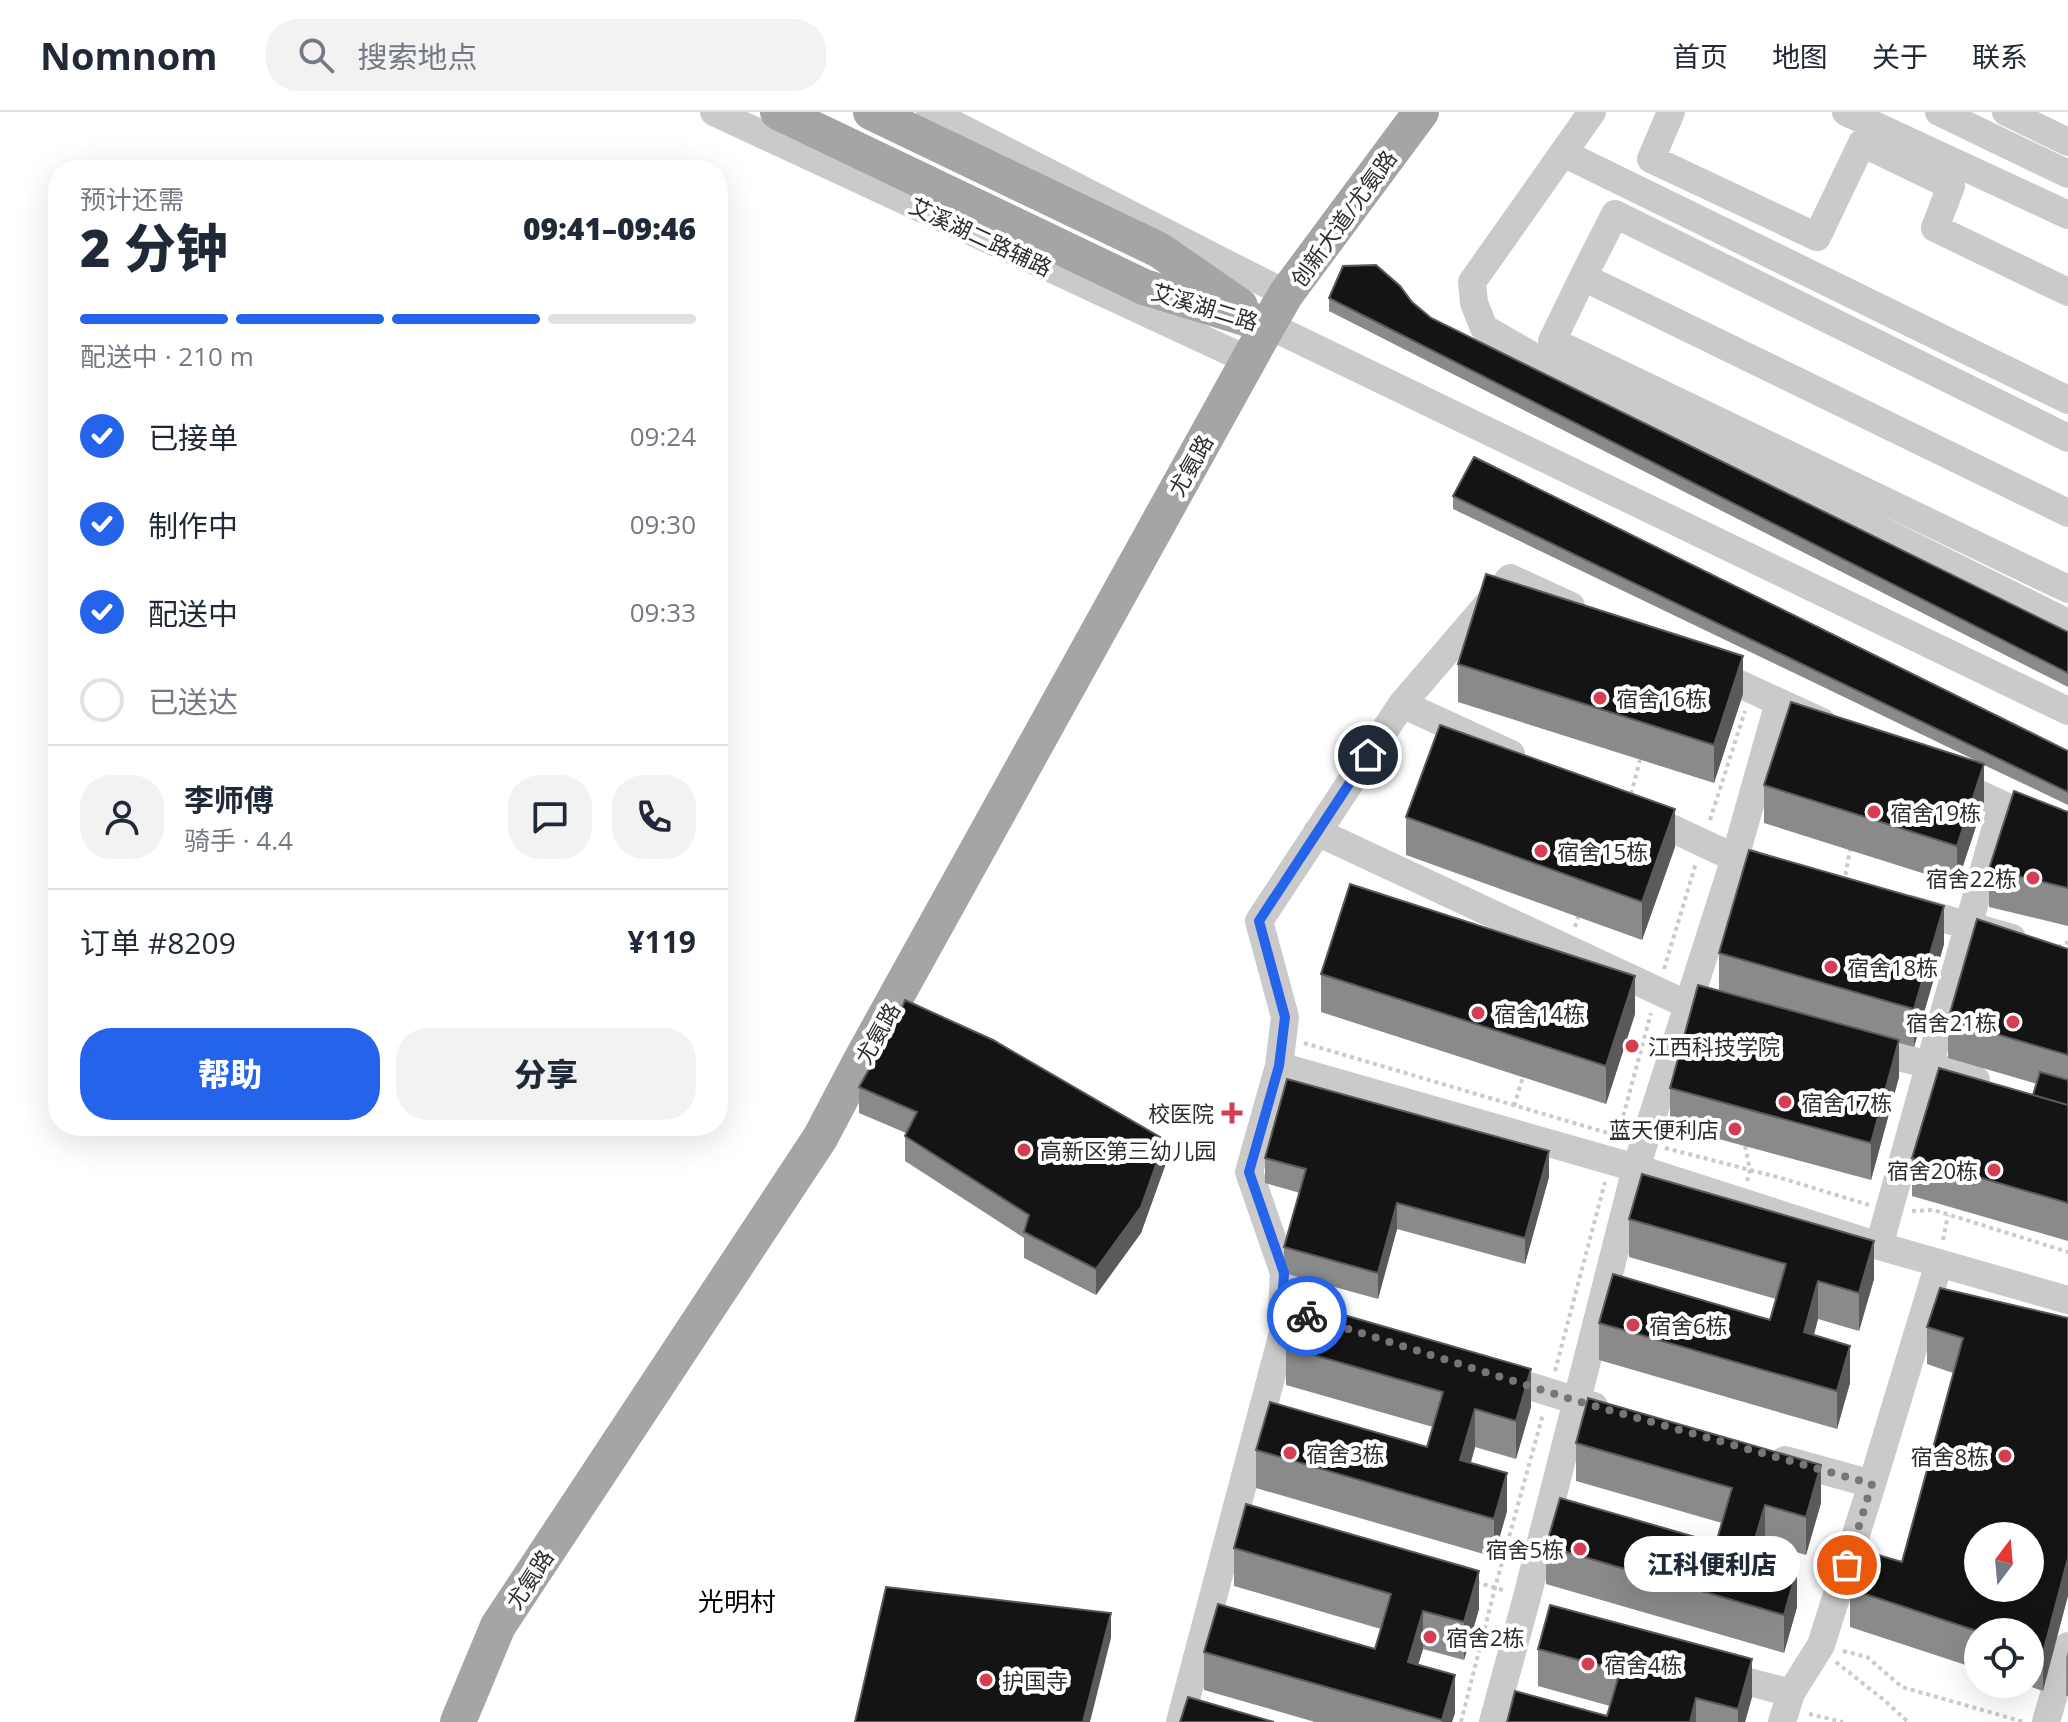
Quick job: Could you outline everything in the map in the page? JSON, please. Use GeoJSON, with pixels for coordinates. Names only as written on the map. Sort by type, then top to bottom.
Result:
{"type":"FeatureCollection","features":[{"type":"Feature","properties":{"kind":"main road","name":"艾溪湖二路"},"geometry":{"type":"LineString","coordinates":[[778,112],[1144,287],[1268,325]]}},
{"type":"Feature","properties":{"kind":"main road","name":"艾溪湖二路"},"geometry":{"type":"LineString","coordinates":[[871,112],[1159,250],[1268,325]]}},
{"type":"Feature","properties":{"kind":"main road","name":"创新大道/尤氨路"},"geometry":{"type":"LineString","coordinates":[[1268,325],[1286,294],[1421,112]]}},
{"type":"Feature","properties":{"kind":"main road","name":"尤氨路"},"geometry":{"type":"LineString","coordinates":[[458,1722],[498,1626],[820,1138],[872,1065],[1268,325]]}},
{"type":"Feature","properties":{"kind":"street","name":"艾溪湖二路辅路"},"geometry":{"type":"LineString","coordinates":[[714,112],[1248,360]]}},
{"type":"Feature","properties":{"kind":"street"},"geometry":{"type":"LineString","coordinates":[[930,112],[1286,294]]}},
{"type":"Feature","properties":{"kind":"street"},"geometry":{"type":"LineString","coordinates":[[1592,112],[1472,282],[1474,303],[1484,328],[1551,367],[2068,623]]}},
{"type":"Feature","properties":{"kind":"street"},"geometry":{"type":"LineString","coordinates":[[1671,112],[1651,159],[1817,237],[1862,143],[1951,186],[1935,228],[2068,292]]}},
{"type":"Feature","properties":{"kind":"street"},"geometry":{"type":"LineString","coordinates":[[1846,112],[2068,215]]}},
{"type":"Feature","properties":{"kind":"street"},"geometry":{"type":"LineString","coordinates":[[1939,112],[2068,174]]}},
{"type":"Feature","properties":{"kind":"street"},"geometry":{"type":"LineString","coordinates":[[2006,112],[2068,142]]}},
{"type":"Feature","properties":{"kind":"street"},"geometry":{"type":"LineString","coordinates":[[1563,153],[2068,400]]}},
{"type":"Feature","properties":{"kind":"street"},"geometry":{"type":"LineString","coordinates":[[2068,438],[1615,214],[1552,341],[2068,589]]}},
{"type":"Feature","properties":{"kind":"street"},"geometry":{"type":"LineString","coordinates":[[1583,277],[2068,513]]}},
{"type":"Feature","properties":{"kind":"street"},"geometry":{"type":"LineString","coordinates":[[1268,325],[2068,711]]}},
{"type":"Feature","properties":{"kind":"street"},"geometry":{"type":"LineString","coordinates":[[1180,1722],[1285,1325],[1282,1308],[1284,1273],[1249,1172],[1279,1066],[1285,1017],[1259,921],[1402,704],[1510,578],[1595,617]]}},
{"type":"Feature","properties":{"kind":"street"},"geometry":{"type":"LineString","coordinates":[[1681,657],[1848,734]]}},
{"type":"Feature","properties":{"kind":"street"},"geometry":{"type":"LineString","coordinates":[[1493,1722],[1577,1401],[1627,1152],[1688,1005],[1735,858],[1779,702]]}},
{"type":"Feature","properties":{"kind":"street"},"geometry":{"type":"LineString","coordinates":[[1402,704],[1529,763]]}},
{"type":"Feature","properties":{"kind":"street"},"geometry":{"type":"LineString","coordinates":[[1932,773],[2068,835]]}},
{"type":"Feature","properties":{"kind":"street"},"geometry":{"type":"LineString","coordinates":[[1620,805],[1735,858],[1781,871]]}},
{"type":"Feature","properties":{"kind":"street"},"geometry":{"type":"LineString","coordinates":[[1879,1246],[2002,805]]}},
{"type":"Feature","properties":{"kind":"street"},"geometry":{"type":"LineString","coordinates":[[1317,832],[1688,1005],[1731,1016]]}},
{"type":"Feature","properties":{"kind":"street"},"geometry":{"type":"LineString","coordinates":[[1884,901],[2049,950]]}},
{"type":"Feature","properties":{"kind":"street"},"geometry":{"type":"LineString","coordinates":[[1830,1040],[1930,1065],[2006,1090]]}},
{"type":"Feature","properties":{"kind":"street"},"geometry":{"type":"LineString","coordinates":[[1279,1066],[1510,1118],[1627,1152],[1742,1202],[1879,1246],[2068,1300]]}},
{"type":"Feature","properties":{"kind":"street"},"geometry":{"type":"LineString","coordinates":[[1686,1665],[1787,1708],[1821,1645],[1939,1263]]}},
{"type":"Feature","properties":{"kind":"street"},"geometry":{"type":"LineString","coordinates":[[1282,1308],[1309,1317]]}},
{"type":"Feature","properties":{"kind":"street"},"geometry":{"type":"LineString","coordinates":[[1477,1370],[1621,1413]]}},
{"type":"Feature","properties":{"kind":"street"},"geometry":{"type":"LineString","coordinates":[[1754,1451],[1872,1484]]}},
{"type":"Feature","properties":{"kind":"street"},"geometry":{"type":"LineString","coordinates":[[1524,1608],[1551,1628]]}},
{"type":"Feature","properties":{"kind":"street"},"geometry":{"type":"LineString","coordinates":[[2046,1722],[2068,1646]]}},
{"type":"Feature","properties":{"kind":"path"},"geometry":{"type":"LineString","coordinates":[[1461,1722],[1549,1392],[1627,1152],[1657,991],[1752,689]]}},
{"type":"Feature","properties":{"kind":"path"},"geometry":{"type":"LineString","coordinates":[[1620,805],[1640,760]]}},
{"type":"Feature","properties":{"kind":"path"},"geometry":{"type":"LineString","coordinates":[[1842,889],[1850,850]]}},
{"type":"Feature","properties":{"kind":"path"},"geometry":{"type":"LineString","coordinates":[[2049,950],[2068,942]]}},
{"type":"Feature","properties":{"kind":"path"},"geometry":{"type":"LineString","coordinates":[[1283,1037],[1510,1118],[1627,1152],[1750,1170],[1889,1211],[1934,1210],[2068,1252]]}},
{"type":"Feature","properties":{"kind":"path"},"geometry":{"type":"LineString","coordinates":[[1510,1118],[1523,1077]]}},
{"type":"Feature","properties":{"kind":"path"},"geometry":{"type":"LineString","coordinates":[[1742,1202],[1750,1170],[1745,1146]]}},
{"type":"Feature","properties":{"kind":"path"},"geometry":{"type":"LineString","coordinates":[[1464,1579],[1495,1588],[1524,1608]]}},
{"type":"Feature","properties":{"kind":"path"},"geometry":{"type":"LineString","coordinates":[[1821,1645],[1833,1660],[1908,1722]]}},
{"type":"Feature","properties":{"kind":"path"},"geometry":{"type":"LineString","coordinates":[[1821,1645],[1867,1657],[1902,1687],[2024,1722]]}},
{"type":"Feature","properties":{"kind":"path"},"geometry":{"type":"LineString","coordinates":[[1787,1708],[1843,1722]]}},
{"type":"Feature","properties":{"kind":"building"},"geometry":{"type":"Polygon","coordinates":[[[1376,265],[1431,318],[2068,632],[2068,673],[1329,298],[1343,266],[1376,265]]]}},
{"type":"Feature","properties":{"kind":"building"},"geometry":{"type":"Polygon","coordinates":[[[1474,457],[2068,751],[2068,792],[1453,496],[1474,457]]]}},
{"type":"Feature","properties":{"kind":"building"},"geometry":{"type":"Polygon","coordinates":[[[1486,574],[1743,656],[1714,745],[1458,664],[1486,574]]]}},
{"type":"Feature","properties":{"kind":"building"},"geometry":{"type":"Polygon","coordinates":[[[1791,702],[1984,764],[1957,846],[1764,785],[1791,702]]]}},
{"type":"Feature","properties":{"kind":"building","name":"宿舍15栋"},"geometry":{"type":"Polygon","coordinates":[[[1440,725],[1675,809],[1642,902],[1406,817],[1440,725]]]}},
{"type":"Feature","properties":{"kind":"building"},"geometry":{"type":"Polygon","coordinates":[[[2014,791],[2068,812],[2068,888],[1989,869],[2014,791]]]}},
{"type":"Feature","properties":{"kind":"building","name":"宿舍18栋"},"geometry":{"type":"Polygon","coordinates":[[[1749,850],[1944,906],[1914,1009],[1719,953],[1749,850]]]}},
{"type":"Feature","properties":{"kind":"building"},"geometry":{"type":"Polygon","coordinates":[[[1350,884],[1635,976],[1606,1066],[1321,974],[1350,884]]]}},
{"type":"Feature","properties":{"kind":"building","name":"宿舍21栋"},"geometry":{"type":"Polygon","coordinates":[[[1977,919],[2068,949],[2068,1055],[1948,1020],[1977,919]]]}},
{"type":"Feature","properties":{"kind":"building","name":"宿舍17栋"},"geometry":{"type":"Polygon","coordinates":[[[1698,985],[1899,1040],[1871,1143],[1670,1088],[1698,985]]]}},
{"type":"Feature","properties":{"kind":"building","name":"高新区第三幼儿园"},"geometry":{"type":"Polygon","coordinates":[[[905,1000],[993,1040],[1165,1140],[1141,1207],[1096,1269],[1024,1232],[1029,1215],[905,1136],[917,1112],[859,1087],[905,1000]]]}},
{"type":"Feature","properties":{"kind":"building"},"geometry":{"type":"Polygon","coordinates":[[[1939,1068],[2068,1105],[2068,1203],[1912,1158],[1939,1068]]]}},
{"type":"Feature","properties":{"kind":"building"},"geometry":{"type":"Polygon","coordinates":[[[2040,1072],[2068,1080],[2068,1105],[2033,1095],[2040,1072]]]}},
{"type":"Feature","properties":{"kind":"building"},"geometry":{"type":"Polygon","coordinates":[[[1287,1079],[1549,1151],[1525,1238],[1397,1203],[1378,1273],[1284,1247],[1306,1169],[1265,1158],[1287,1079]]]}},
{"type":"Feature","properties":{"kind":"building"},"geometry":{"type":"Polygon","coordinates":[[[1642,1174],[1874,1241],[1859,1293],[1818,1281],[1804,1332],[1850,1346],[1837,1391],[1599,1323],[1613,1274],[1770,1320],[1786,1264],[1629,1219],[1642,1174]]]}},
{"type":"Feature","properties":{"kind":"building","name":"宿舍8栋"},"geometry":{"type":"Polygon","coordinates":[[[1940,1288],[2068,1318],[2068,1558],[2044,1649],[2044,1618],[1964,1618],[1964,1627],[1850,1589],[1861,1550],[1902,1562],[1963,1338],[1927,1327],[1940,1288]]]}},
{"type":"Feature","properties":{"kind":"building"},"geometry":{"type":"Polygon","coordinates":[[[1299,1302],[1531,1369],[1516,1421],[1475,1409],[1460,1460],[1507,1473],[1494,1519],[1256,1450],[1270,1402],[1427,1447],[1443,1392],[1286,1347],[1299,1302]]]}},
{"type":"Feature","properties":{"kind":"building"},"geometry":{"type":"Polygon","coordinates":[[[1588,1398],[1821,1465],[1806,1517],[1765,1505],[1750,1556],[1797,1569],[1784,1615],[1546,1546],[1560,1498],[1716,1543],[1732,1488],[1576,1443],[1588,1398]]]}},
{"type":"Feature","properties":{"kind":"building"},"geometry":{"type":"Polygon","coordinates":[[[1246,1504],[1479,1571],[1464,1622],[1423,1611],[1408,1662],[1455,1675],[1442,1720],[1204,1652],[1218,1604],[1375,1649],[1391,1594],[1234,1548],[1246,1504]]]}},
{"type":"Feature","properties":{"kind":"building","name":"护国寺"},"geometry":{"type":"Polygon","coordinates":[[[886,1587],[1111,1613],[1083,1722],[855,1722],[886,1587]]]}},
{"type":"Feature","properties":{"kind":"building"},"geometry":{"type":"Polygon","coordinates":[[[1550,1605],[1752,1659],[1738,1709],[1696,1698],[1690,1722],[1507,1722],[1515,1691],[1607,1716],[1620,1671],[1538,1649],[1550,1605]]]}},
{"type":"Feature","properties":{"kind":"building"},"geometry":{"type":"Polygon","coordinates":[[[1188,1697],[1274,1722],[1180,1722],[1188,1697]]]}},
{"type":"Feature","properties":{"kind":"way so far"},"geometry":{"type":"LineString","coordinates":[[1307,1316],[1577,1401],[1872,1484],[1847,1565]]}},
{"type":"Feature","properties":{"kind":"place","name":"宿舍16栋"},"geometry":{"type":"Point","coordinates":[1600,698]}},
{"type":"Feature","properties":{"kind":"place","name":"宿舍19栋"},"geometry":{"type":"Point","coordinates":[1874,812]}},
{"type":"Feature","properties":{"kind":"place","name":"宿舍15栋"},"geometry":{"type":"Point","coordinates":[1541,851]}},
{"type":"Feature","properties":{"kind":"place","name":"宿舍22栋"},"geometry":{"type":"Point","coordinates":[2033,878]}},
{"type":"Feature","properties":{"kind":"place","name":"宿舍18栋"},"geometry":{"type":"Point","coordinates":[1831,967]}},
{"type":"Feature","properties":{"kind":"place","name":"宿舍14栋"},"geometry":{"type":"Point","coordinates":[1478,1013]}},
{"type":"Feature","properties":{"kind":"place","name":"宿舍21栋"},"geometry":{"type":"Point","coordinates":[2013,1022]}},
{"type":"Feature","properties":{"kind":"place","name":"江西科技学院"},"geometry":{"type":"Point","coordinates":[1632,1046]}},
{"type":"Feature","properties":{"kind":"place","name":"宿舍17栋"},"geometry":{"type":"Point","coordinates":[1785,1102]}},
{"type":"Feature","properties":{"kind":"place","name":"校医院"},"geometry":{"type":"Point","coordinates":[1232,1113]}},
{"type":"Feature","properties":{"kind":"place","name":"蓝天便利店"},"geometry":{"type":"Point","coordinates":[1735,1129]}},
{"type":"Feature","properties":{"kind":"place","name":"高新区第三幼儿园"},"geometry":{"type":"Point","coordinates":[1024,1150]}},
{"type":"Feature","properties":{"kind":"place","name":"宿舍20栋"},"geometry":{"type":"Point","coordinates":[1994,1170]}},
{"type":"Feature","properties":{"kind":"place","name":"宿舍6栋"},"geometry":{"type":"Point","coordinates":[1633,1325]}},
{"type":"Feature","properties":{"kind":"place","name":"宿舍3栋"},"geometry":{"type":"Point","coordinates":[1290,1453]}},
{"type":"Feature","properties":{"kind":"place","name":"宿舍8栋"},"geometry":{"type":"Point","coordinates":[2005,1456]}},
{"type":"Feature","properties":{"kind":"place","name":"宿舍5栋"},"geometry":{"type":"Point","coordinates":[1580,1549]}},
{"type":"Feature","properties":{"kind":"place","name":"江科便利店"},"geometry":{"type":"Point","coordinates":[1847,1565]}},
{"type":"Feature","properties":{"kind":"place","name":"宿舍2栋"},"geometry":{"type":"Point","coordinates":[1430,1637]}},
{"type":"Feature","properties":{"kind":"place","name":"宿舍4栋"},"geometry":{"type":"Point","coordinates":[1588,1664]}},
{"type":"Feature","properties":{"kind":"place","name":"护国寺"},"geometry":{"type":"Point","coordinates":[986,1680]}},
{"type":"Feature","properties":{"kind":"district","name":"光明村"},"geometry":{"type":"Point","coordinates":[737,1601]}},
{"type":"Feature","properties":{"kind":"route"},"geometry":{"type":"LineString","coordinates":[[1307,1316],[1282,1308],[1284,1273],[1249,1172],[1279,1066],[1285,1017],[1259,921],[1368,755]]}}]}
